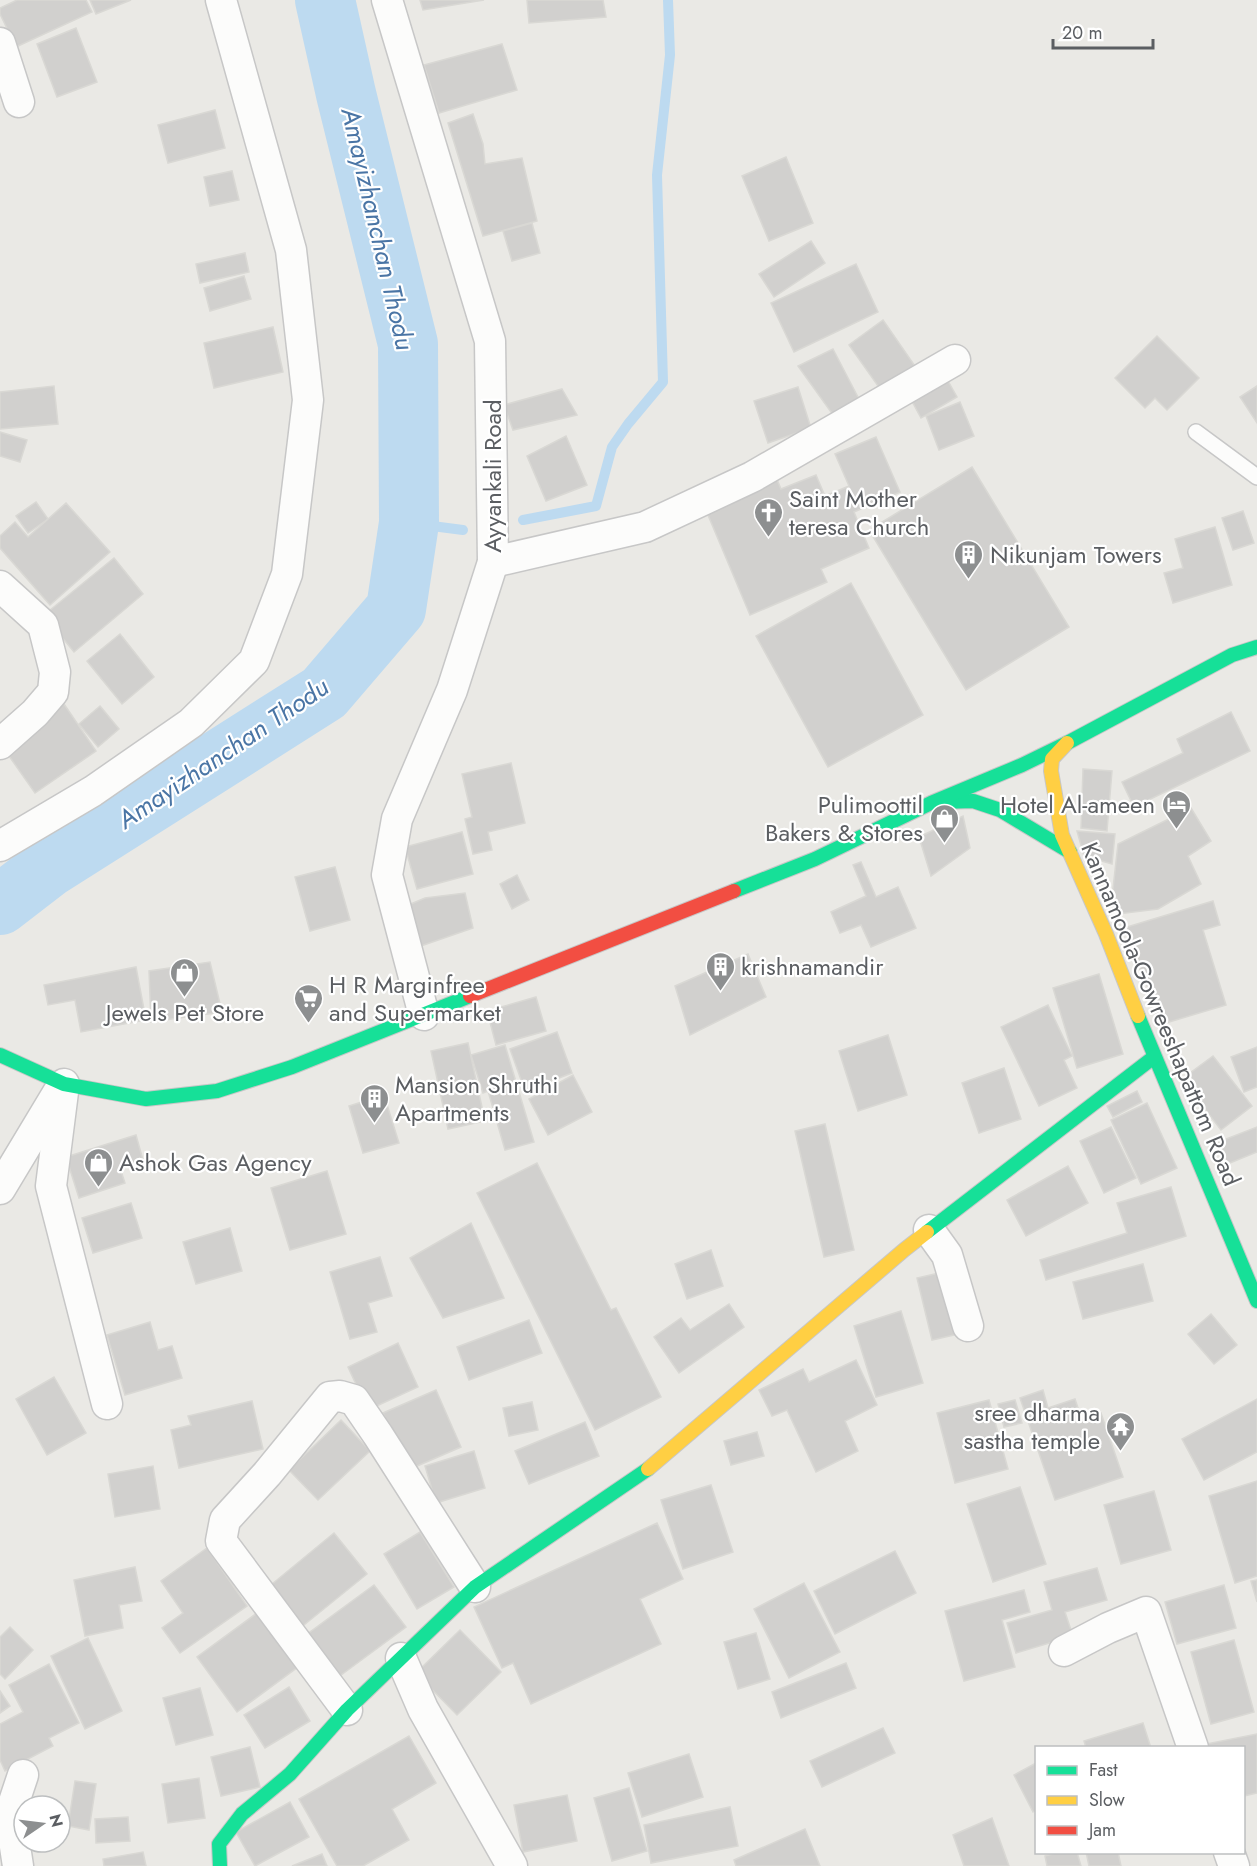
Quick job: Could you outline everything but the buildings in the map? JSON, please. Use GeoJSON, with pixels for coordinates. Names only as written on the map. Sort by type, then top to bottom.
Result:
{"type":"FeatureCollection","features":[{"type":"Feature","properties":{"kind":"main road"},"geometry":{"type":"LineString","coordinates":[[0,1055],[64,1083],[146,1100],[217,1091],[292,1067],[814,859],[931,803],[1022,765],[1232,654],[1257,647]]}},
{"type":"Feature","properties":{"kind":"main road","name":"Kannamoola-Gowreeshapattom Road"},"geometry":{"type":"LineString","coordinates":[[1067,743],[1052,759],[1051,771],[1062,835],[1106,934],[1154,1057],[1257,1301]]}},
{"type":"Feature","properties":{"kind":"main road"},"geometry":{"type":"LineString","coordinates":[[931,803],[973,801],[1000,810],[1070,852]]}},
{"type":"Feature","properties":{"kind":"main road"},"geometry":{"type":"LineString","coordinates":[[220,1866],[219,1844],[242,1814],[290,1774],[347,1710],[475,1587],[647,1470],[904,1250],[1154,1057]]}},
{"type":"Feature","properties":{"kind":"street"},"geometry":{"type":"LineString","coordinates":[[0,846],[93,791],[191,723],[254,661],[287,574],[308,400],[299,319],[291,250],[221,0]]}},
{"type":"Feature","properties":{"kind":"street","name":"Ayyankali Road"},"geometry":{"type":"LineString","coordinates":[[387,0],[490,341],[493,562],[452,690],[397,819],[387,874],[424,1015]]}},
{"type":"Feature","properties":{"kind":"street"},"geometry":{"type":"LineString","coordinates":[[0,43],[18,102]]}},
{"type":"Feature","properties":{"kind":"street"},"geometry":{"type":"LineString","coordinates":[[493,562],[645,527],[752,477],[955,360]]}},
{"type":"Feature","properties":{"kind":"street"},"geometry":{"type":"LineString","coordinates":[[0,586],[43,626],[56,672],[53,692],[35,713],[0,744]]}},
{"type":"Feature","properties":{"kind":"street"},"geometry":{"type":"LineString","coordinates":[[0,1189],[64,1083]]}},
{"type":"Feature","properties":{"kind":"street"},"geometry":{"type":"LineString","coordinates":[[64,1083],[51,1186],[107,1404]]}},
{"type":"Feature","properties":{"kind":"street"},"geometry":{"type":"LineString","coordinates":[[929,1230],[947,1255],[968,1326]]}},
{"type":"Feature","properties":{"kind":"street"},"geometry":{"type":"LineString","coordinates":[[347,1710],[221,1541],[225,1520],[267,1474],[330,1397],[340,1395],[354,1400],[475,1587]]}},
{"type":"Feature","properties":{"kind":"street"},"geometry":{"type":"LineString","coordinates":[[1064,1651],[1108,1628],[1146,1612],[1192,1746]]}},
{"type":"Feature","properties":{"kind":"street"},"geometry":{"type":"LineString","coordinates":[[401,1658],[423,1709],[512,1866]]}},
{"type":"Feature","properties":{"kind":"street"},"geometry":{"type":"LineString","coordinates":[[18,1866],[10,1814],[23,1775]]}},
{"type":"Feature","properties":{"kind":"lane"},"geometry":{"type":"LineString","coordinates":[[1196,432],[1257,477]]}},
{"type":"Feature","properties":{"kind":"waterway","name":"Amayizhanchan Thodu"},"geometry":{"type":"LineString","coordinates":[[0,905],[48,868],[324,693],[396,609],[409,523],[408,344],[325,0]]}},
{"type":"Feature","properties":{"kind":"waterway"},"geometry":{"type":"LineString","coordinates":[[523,520],[596,506],[612,447],[663,382],[657,175],[670,55],[668,0]]}},
{"type":"Feature","properties":{"kind":"waterway"},"geometry":{"type":"LineString","coordinates":[[409,523],[463,530]]}},
{"type":"Feature","properties":{"kind":"traffic: fast"},"geometry":{"type":"LineString","coordinates":[[734,891],[815,859],[931,803],[1022,765],[1232,655],[1257,647]]}},
{"type":"Feature","properties":{"kind":"traffic: fast"},"geometry":{"type":"LineString","coordinates":[[941,802],[973,801],[1000,810],[1070,852]]}},
{"type":"Feature","properties":{"kind":"traffic: fast"},"geometry":{"type":"LineString","coordinates":[[0,1055],[64,1084],[146,1099],[217,1091],[292,1067],[470,996]]}},
{"type":"Feature","properties":{"kind":"traffic: fast"},"geometry":{"type":"LineString","coordinates":[[1138,1016],[1257,1301]]}},
{"type":"Feature","properties":{"kind":"traffic: fast"},"geometry":{"type":"LineString","coordinates":[[927,1232],[1154,1057]]}},
{"type":"Feature","properties":{"kind":"traffic: fast"},"geometry":{"type":"LineString","coordinates":[[220,1866],[219,1844],[242,1814],[290,1774],[347,1710],[475,1587],[648,1469]]}},
{"type":"Feature","properties":{"kind":"traffic: slow"},"geometry":{"type":"LineString","coordinates":[[1067,743],[1052,759],[1051,771],[1062,835],[1106,934],[1138,1016]]}},
{"type":"Feature","properties":{"kind":"traffic: slow"},"geometry":{"type":"LineString","coordinates":[[648,1469],[927,1232]]}},
{"type":"Feature","properties":{"kind":"traffic: jam"},"geometry":{"type":"LineString","coordinates":[[470,996],[734,891]]}},
{"type":"Feature","properties":{"kind":"place","name":"Saint Mother teresa Church"},"geometry":{"type":"Point","coordinates":[768,538]}},
{"type":"Feature","properties":{"kind":"place","name":"Nikunjam Towers"},"geometry":{"type":"Point","coordinates":[969,580]}},
{"type":"Feature","properties":{"kind":"place","name":"Hotel Al-ameen"},"geometry":{"type":"Point","coordinates":[1176,830]}},
{"type":"Feature","properties":{"kind":"place","name":"Pulimoottil Bakers & Stores"},"geometry":{"type":"Point","coordinates":[944,844]}},
{"type":"Feature","properties":{"kind":"place","name":"krishnamandir"},"geometry":{"type":"Point","coordinates":[720,992]}},
{"type":"Feature","properties":{"kind":"place","name":"Jewels Pet Store"},"geometry":{"type":"Point","coordinates":[185,998]}},
{"type":"Feature","properties":{"kind":"place","name":"H R Marginfree and Supermarket"},"geometry":{"type":"Point","coordinates":[308,1024]}},
{"type":"Feature","properties":{"kind":"place","name":"Mansion Shruthi Apartments"},"geometry":{"type":"Point","coordinates":[374,1124]}},
{"type":"Feature","properties":{"kind":"place","name":"Ashok Gas Agency"},"geometry":{"type":"Point","coordinates":[98,1188]}},
{"type":"Feature","properties":{"kind":"place","name":"sree dharma sastha temple"},"geometry":{"type":"Point","coordinates":[1121,1452]}}]}
